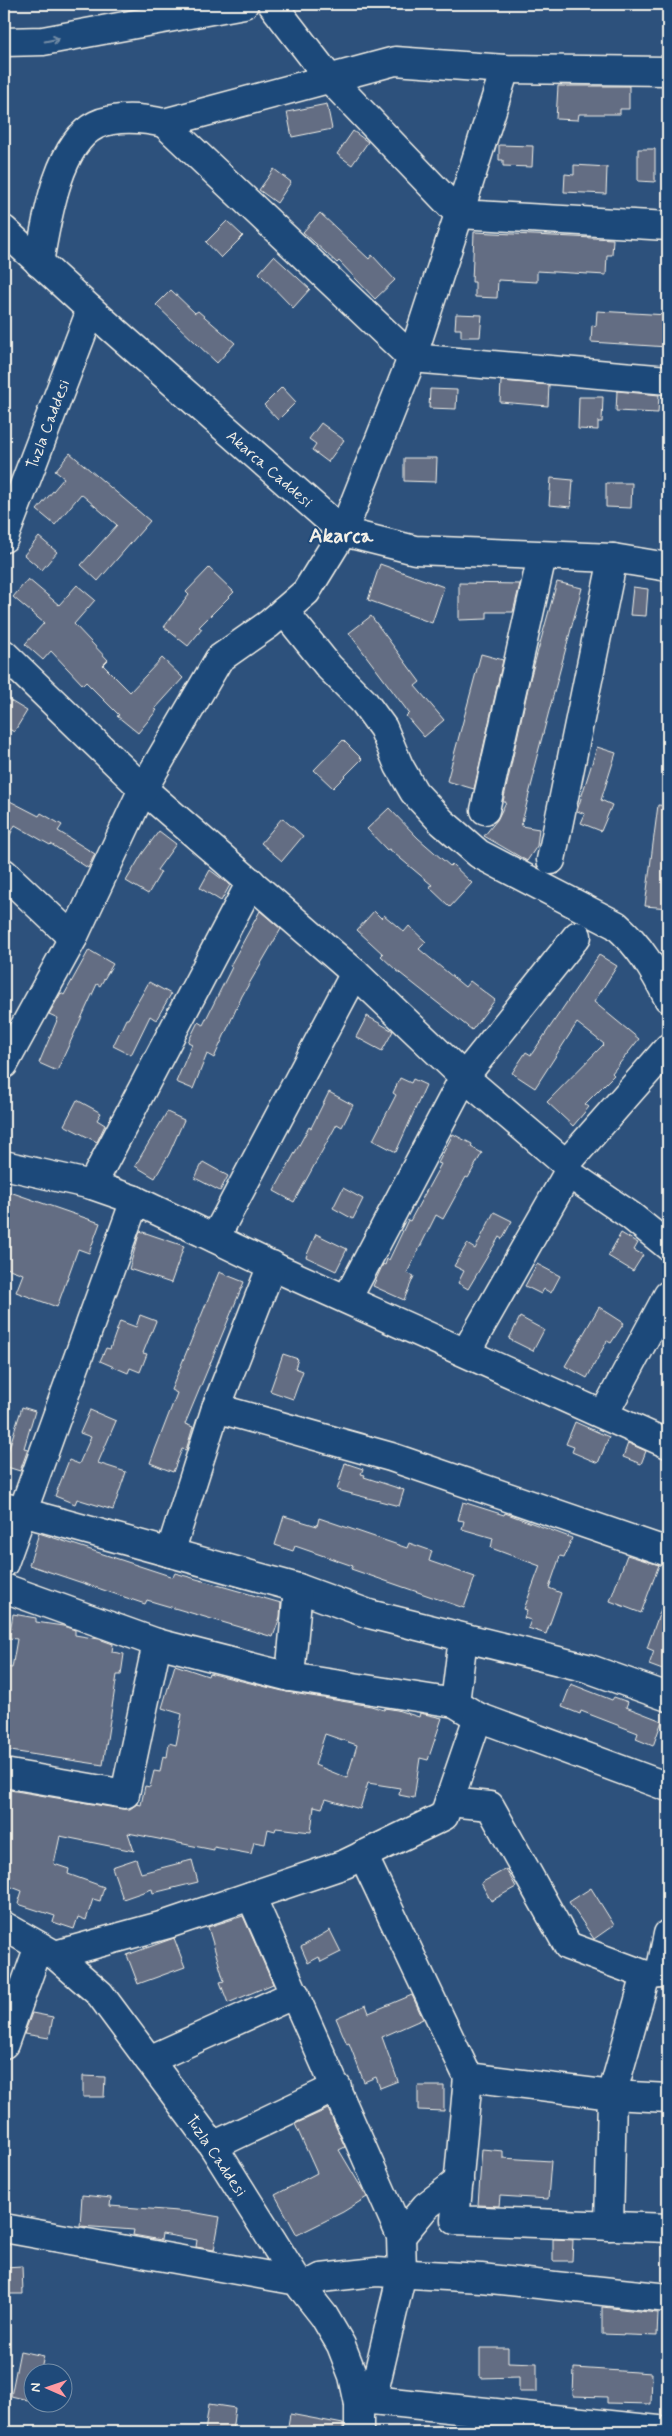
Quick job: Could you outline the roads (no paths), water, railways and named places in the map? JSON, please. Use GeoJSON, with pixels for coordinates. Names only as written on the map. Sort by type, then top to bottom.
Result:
{"type":"FeatureCollection","features":[{"type":"Feature","properties":{"kind":"street"},"geometry":{"type":"LineString","coordinates":[[4,42],[43,42],[244,4]]}},
{"type":"Feature","properties":{"kind":"street"},"geometry":{"type":"LineString","coordinates":[[272,4],[329,78],[459,214],[668,226]]}},
{"type":"Feature","properties":{"kind":"street"},"geometry":{"type":"LineString","coordinates":[[21,246],[50,199],[76,143],[87,130],[97,124],[113,120],[154,120],[164,122],[395,61],[505,69],[668,72]]}},
{"type":"Feature","properties":{"kind":"street"},"geometry":{"type":"LineString","coordinates":[[4,1064],[73,938],[143,790],[219,659],[284,611],[306,592],[343,532],[412,358],[505,69]]}},
{"type":"Feature","properties":{"kind":"street"},"geometry":{"type":"LineString","coordinates":[[164,122],[412,358],[668,380]]}},
{"type":"Feature","properties":{"kind":"street"},"geometry":{"type":"LineString","coordinates":[[4,210],[21,246]]}},
{"type":"Feature","properties":{"kind":"street","name":"Akarca Caddesi"},"geometry":{"type":"LineString","coordinates":[[21,246],[343,532],[415,550],[613,558],[668,567]]}},
{"type":"Feature","properties":{"kind":"street","name":"Tuzla Caddesi"},"geometry":{"type":"LineString","coordinates":[[4,538],[91,310]]}},
{"type":"Feature","properties":{"kind":"street"},"geometry":{"type":"LineString","coordinates":[[486,810],[542,556]]}},
{"type":"Feature","properties":{"kind":"street"},"geometry":{"type":"LineString","coordinates":[[551,860],[613,558]]}},
{"type":"Feature","properties":{"kind":"street"},"geometry":{"type":"LineString","coordinates":[[284,611],[329,666],[364,702],[383,728],[399,766],[414,792],[442,822],[479,854],[616,925],[635,941],[651,964],[668,998]]}},
{"type":"Feature","properties":{"kind":"street"},"geometry":{"type":"LineString","coordinates":[[4,654],[143,790],[252,882],[355,973],[464,1077],[567,1168],[668,1246]]}},
{"type":"Feature","properties":{"kind":"street"},"geometry":{"type":"LineString","coordinates":[[4,873],[73,938]]}},
{"type":"Feature","properties":{"kind":"street"},"geometry":{"type":"LineString","coordinates":[[92,1185],[252,882]]}},
{"type":"Feature","properties":{"kind":"street"},"geometry":{"type":"LineString","coordinates":[[347,1299],[464,1077],[577,936]]}},
{"type":"Feature","properties":{"kind":"street"},"geometry":{"type":"LineString","coordinates":[[215,1238],[355,973]]}},
{"type":"Feature","properties":{"kind":"street"},"geometry":{"type":"LineString","coordinates":[[466,1352],[567,1168],[668,1048]]}},
{"type":"Feature","properties":{"kind":"street"},"geometry":{"type":"LineString","coordinates":[[4,1165],[92,1185],[135,1200],[272,1265],[668,1444]]}},
{"type":"Feature","properties":{"kind":"street"},"geometry":{"type":"LineString","coordinates":[[4,1563],[13,1510],[135,1200]]}},
{"type":"Feature","properties":{"kind":"street"},"geometry":{"type":"LineString","coordinates":[[170,1553],[216,1408],[272,1265]]}},
{"type":"Feature","properties":{"kind":"street"},"geometry":{"type":"LineString","coordinates":[[604,1414],[668,1295]]}},
{"type":"Feature","properties":{"kind":"street"},"geometry":{"type":"LineString","coordinates":[[216,1408],[391,1457],[668,1552]]}},
{"type":"Feature","properties":{"kind":"street"},"geometry":{"type":"LineString","coordinates":[[13,1510],[298,1588],[370,1614],[587,1668],[668,1697]]}},
{"type":"Feature","properties":{"kind":"street"},"geometry":{"type":"LineString","coordinates":[[4,1588],[157,1643],[290,1677],[455,1703],[478,1717],[668,1787]]}},
{"type":"Feature","properties":{"kind":"street"},"geometry":{"type":"LineString","coordinates":[[290,1677],[298,1588]]}},
{"type":"Feature","properties":{"kind":"street"},"geometry":{"type":"LineString","coordinates":[[455,1703],[463,1638]]}},
{"type":"Feature","properties":{"kind":"street"},"geometry":{"type":"LineString","coordinates":[[4,1773],[125,1794],[157,1643]]}},
{"type":"Feature","properties":{"kind":"street"},"geometry":{"type":"LineString","coordinates":[[4,2044],[47,1950],[168,1924],[251,1896],[345,1864],[444,1816],[478,1717]]}},
{"type":"Feature","properties":{"kind":"street"},"geometry":{"type":"LineString","coordinates":[[449,1802],[490,1806],[568,1946],[658,1973]]}},
{"type":"Feature","properties":{"kind":"street"},"geometry":{"type":"LineString","coordinates":[[363,1855],[468,2077],[455,2220],[668,2228]]}},
{"type":"Feature","properties":{"kind":"street"},"geometry":{"type":"LineString","coordinates":[[251,1896],[337,2087],[401,2236],[402,2273],[366,2402],[668,2431]]}},
{"type":"Feature","properties":{"kind":"street","name":"Tuzla Caddesi"},"geometry":{"type":"LineString","coordinates":[[4,1926],[47,1950],[100,1994],[213,2146],[300,2285],[324,2316],[341,2345],[352,2376],[366,2402],[358,2432]]}},
{"type":"Feature","properties":{"kind":"street"},"geometry":{"type":"LineString","coordinates":[[609,2226],[612,2095],[658,1973],[668,1934]]}},
{"type":"Feature","properties":{"kind":"street"},"geometry":{"type":"LineString","coordinates":[[149,2060],[295,1994]]}},
{"type":"Feature","properties":{"kind":"street"},"geometry":{"type":"LineString","coordinates":[[468,2077],[612,2095],[668,2098]]}},
{"type":"Feature","properties":{"kind":"street"},"geometry":{"type":"LineString","coordinates":[[213,2146],[337,2087]]}},
{"type":"Feature","properties":{"kind":"street"},"geometry":{"type":"LineString","coordinates":[[401,2236],[426,2206],[459,2181]]}},
{"type":"Feature","properties":{"kind":"street"},"geometry":{"type":"LineString","coordinates":[[4,2228],[300,2285],[321,2278],[376,2272],[481,2278],[668,2298]]}},
{"type":"Feature","properties":{"kind":"district","name":"Akarca"},"geometry":{"type":"Point","coordinates":[341,535]}}]}
